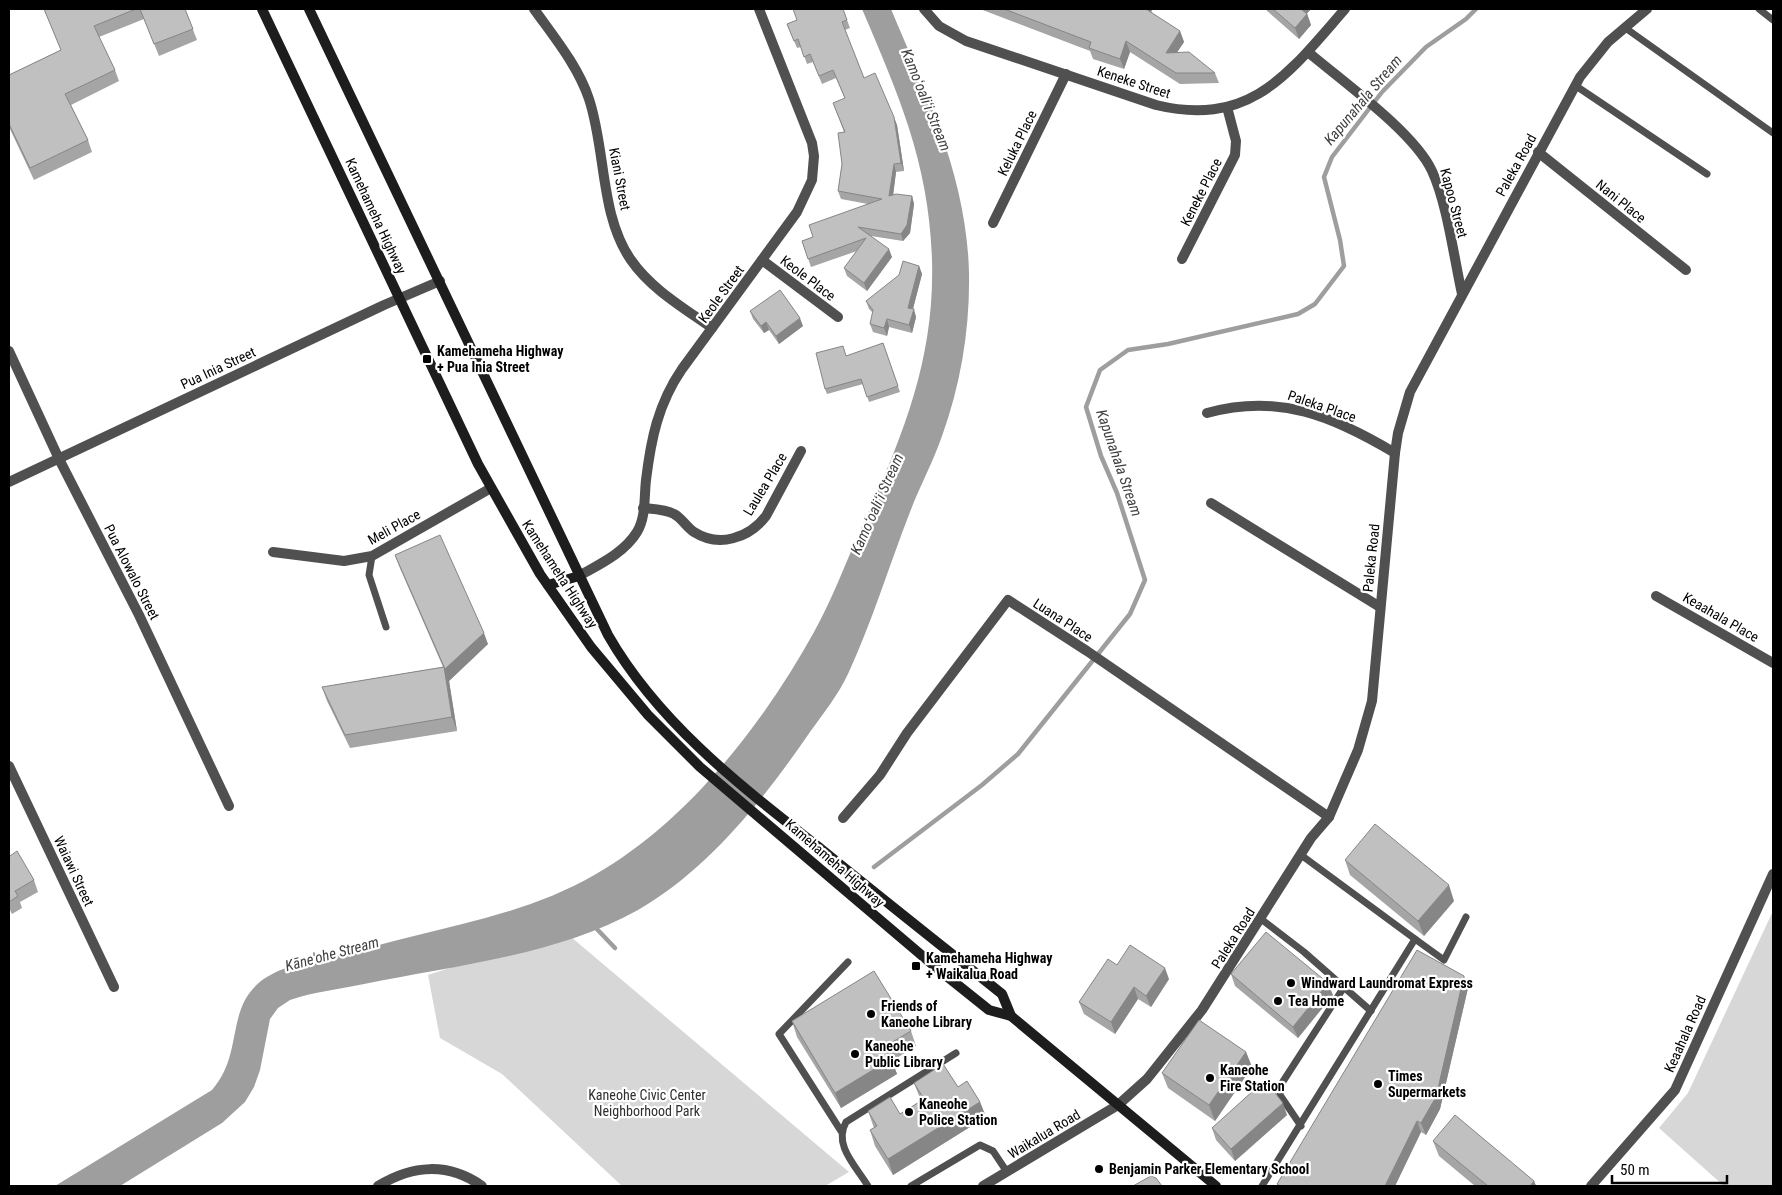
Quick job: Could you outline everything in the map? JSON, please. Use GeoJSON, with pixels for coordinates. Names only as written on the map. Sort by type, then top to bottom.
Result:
{"type":"FeatureCollection","features":[{"type":"Feature","properties":{"kind":"main road","name":"Kamehameha Highway"},"geometry":{"type":"LineString","coordinates":[[262,9],[491,488],[565,611],[619,682],[700,767],[938,970],[989,1010],[1011,1016],[1216,1186]]}},
{"type":"Feature","properties":{"kind":"main road","name":"Kamehameha Highway"},"geometry":{"type":"LineString","coordinates":[[309,9],[608,635],[635,678],[660,707],[714,760],[765,805],[1002,994],[1011,1016]]}},
{"type":"Feature","properties":{"kind":"main road"},"geometry":{"type":"LineString","coordinates":[[548,585],[580,576]]}},
{"type":"Feature","properties":{"kind":"street","name":"Kiani Street"},"geometry":{"type":"LineString","coordinates":[[534,9],[576,70],[590,100],[614,224],[624,248],[646,279],[712,328]]}},
{"type":"Feature","properties":{"kind":"street","name":"Keole Street"},"geometry":{"type":"LineString","coordinates":[[580,576],[615,554],[631,540],[644,518],[643,508],[652,435],[660,410],[673,382],[804,203],[812,180],[814,156],[808,130],[759,9]]}},
{"type":"Feature","properties":{"kind":"street","name":"Keneke Street"},"geometry":{"type":"LineString","coordinates":[[924,9],[939,26],[956,37],[1171,109],[1201,110],[1245,101],[1270,88],[1292,69],[1345,9]]}},
{"type":"Feature","properties":{"kind":"street","name":"Paleka Road"},"geometry":{"type":"LineString","coordinates":[[1118,1104],[1147,1080],[1196,1018],[1301,855],[1329,817],[1358,750],[1372,701],[1395,453],[1401,419],[1410,392],[1538,152],[1588,64],[1624,28],[1647,9]]}},
{"type":"Feature","properties":{"kind":"street","name":"Kapoo Street"},"geometry":{"type":"LineString","coordinates":[[1308,52],[1411,140],[1432,169],[1462,294]]}},
{"type":"Feature","properties":{"kind":"street","name":"Keluka Place"},"geometry":{"type":"LineString","coordinates":[[993,223],[1066,74]]}},
{"type":"Feature","properties":{"kind":"street","name":"Keneke Place"},"geometry":{"type":"LineString","coordinates":[[1182,259],[1235,155],[1236,141],[1227,106]]}},
{"type":"Feature","properties":{"kind":"street","name":"Nani Place"},"geometry":{"type":"LineString","coordinates":[[1538,152],[1686,270]]}},
{"type":"Feature","properties":{"kind":"street","name":"Keole Place"},"geometry":{"type":"LineString","coordinates":[[762,260],[838,317]]}},
{"type":"Feature","properties":{"kind":"street","name":"Pua Inia Street"},"geometry":{"type":"LineString","coordinates":[[9,482],[400,298],[440,282]]}},
{"type":"Feature","properties":{"kind":"street","name":"Pua Alowalo Street"},"geometry":{"type":"LineString","coordinates":[[9,351],[59,458],[139,615],[229,806]]}},
{"type":"Feature","properties":{"kind":"street","name":"Paleka Place"},"geometry":{"type":"LineString","coordinates":[[1207,413],[1234,405],[1279,405],[1327,419],[1366,436],[1395,453]]}},
{"type":"Feature","properties":{"kind":"street","name":"Laulea Place"},"geometry":{"type":"LineString","coordinates":[[643,508],[671,513],[704,537],[723,540],[742,536],[760,524],[766,516],[801,451]]}},
{"type":"Feature","properties":{"kind":"street","name":"Meli Place"},"geometry":{"type":"LineString","coordinates":[[273,552],[344,561],[372,556],[491,488]]}},
{"type":"Feature","properties":{"kind":"street"},"geometry":{"type":"LineString","coordinates":[[1211,503],[1380,607]]}},
{"type":"Feature","properties":{"kind":"street","name":"Keaahala Place"},"geometry":{"type":"LineString","coordinates":[[1656,596],[1773,663]]}},
{"type":"Feature","properties":{"kind":"street","name":"Luana Place"},"geometry":{"type":"LineString","coordinates":[[843,818],[880,775],[907,733],[1008,600],[1087,651],[1329,817]]}},
{"type":"Feature","properties":{"kind":"street","name":"Waiawi Street"},"geometry":{"type":"LineString","coordinates":[[9,766],[114,987]]}},
{"type":"Feature","properties":{"kind":"street","name":"Keaahala Road"},"geometry":{"type":"LineString","coordinates":[[1591,1186],[1675,1090],[1773,874]]}},
{"type":"Feature","properties":{"kind":"street","name":"Waikalua Road"},"geometry":{"type":"LineString","coordinates":[[985,1186],[1118,1104]]}},
{"type":"Feature","properties":{"kind":"street"},"geometry":{"type":"LineString","coordinates":[[378,1186],[400,1174],[424,1168],[436,1168],[460,1173],[482,1186]]}},
{"type":"Feature","properties":{"kind":"lane"},"geometry":{"type":"LineString","coordinates":[[1759,9],[1773,20]]}},
{"type":"Feature","properties":{"kind":"lane"},"geometry":{"type":"LineString","coordinates":[[1624,28],[1773,133]]}},
{"type":"Feature","properties":{"kind":"lane"},"geometry":{"type":"LineString","coordinates":[[1576,86],[1707,174]]}},
{"type":"Feature","properties":{"kind":"lane"},"geometry":{"type":"LineString","coordinates":[[372,556],[369,575],[386,627]]}},
{"type":"Feature","properties":{"kind":"lane"},"geometry":{"type":"LineString","coordinates":[[1301,855],[1444,960],[1466,917]]}},
{"type":"Feature","properties":{"kind":"lane"},"geometry":{"type":"LineString","coordinates":[[1261,919],[1304,952],[1371,1011]]}},
{"type":"Feature","properties":{"kind":"lane"},"geometry":{"type":"LineString","coordinates":[[1262,1186],[1301,1126],[1415,939]]}},
{"type":"Feature","properties":{"kind":"lane"},"geometry":{"type":"LineString","coordinates":[[848,962],[779,1034],[841,1131],[844,1148],[868,1186]]}},
{"type":"Feature","properties":{"kind":"lane"},"geometry":{"type":"LineString","coordinates":[[1301,1126],[1280,1095],[1282,1084],[1344,987]]}},
{"type":"Feature","properties":{"kind":"lane"},"geometry":{"type":"LineString","coordinates":[[841,1131],[850,1119],[956,1053]]}},
{"type":"Feature","properties":{"kind":"lane"},"geometry":{"type":"LineString","coordinates":[[911,1186],[980,1145],[993,1151],[1007,1172]]}},
{"type":"Feature","properties":{"kind":"green space"},"geometry":{"type":"Polygon","coordinates":[[[1773,911],[1773,1186],[1724,1186],[1659,1128],[1688,1093],[1773,911]]]}},
{"type":"Feature","properties":{"kind":"green space","name":"Kaneohe Civic Center Neighborhood Park"},"geometry":{"type":"Polygon","coordinates":[[[564,931],[849,1172],[825,1186],[622,1186],[502,1074],[440,1038],[428,975],[564,931]]]}},
{"type":"Feature","properties":{"kind":"water","name":"Kamoʻoaliʻi Stream"},"geometry":{"type":"Polygon","coordinates":[[[862,9],[891,9],[931,105],[953,170],[961,204],[967,238],[969,294],[963,356],[949,416],[935,455],[910,512],[857,654],[844,682],[830,704],[774,782],[733,831],[688,874],[638,910],[574,938],[540,948],[469,965],[317,993],[290,1000],[278,1008],[270,1019],[260,1070],[254,1087],[245,1102],[222,1123],[120,1186],[55,1186],[212,1090],[223,1073],[230,1056],[237,1021],[243,1005],[252,990],[266,977],[289,967],[458,925],[529,905],[574,886],[596,874],[629,852],[661,827],[692,799],[747,735],[772,701],[821,620],[889,465],[912,400],[928,333],[932,260],[930,225],[925,192],[910,131],[900,101],[862,9]]]}},
{"type":"Feature","properties":{"kind":"building"},"geometry":{"type":"Polygon","coordinates":[[[44,9],[136,9],[94,26],[115,70],[65,94],[88,140],[30,168],[9,124],[9,75],[61,50],[44,9]]]}},
{"type":"Feature","properties":{"kind":"building"},"geometry":{"type":"Polygon","coordinates":[[[140,9],[185,9],[193,29],[154,44],[140,9]]]}},
{"type":"Feature","properties":{"kind":"building"},"geometry":{"type":"Polygon","coordinates":[[[793,9],[843,9],[847,20],[842,22],[864,78],[875,73],[894,117],[901,163],[894,164],[889,196],[896,194],[912,196],[907,225],[901,234],[858,227],[889,249],[864,283],[844,268],[866,238],[808,259],[802,241],[813,237],[809,225],[882,199],[838,191],[842,164],[838,133],[845,132],[833,103],[845,98],[833,70],[819,76],[810,54],[804,57],[798,39],[794,41],[787,24],[797,20],[793,9]]]}},
{"type":"Feature","properties":{"kind":"building"},"geometry":{"type":"Polygon","coordinates":[[[1004,9],[1146,9],[1180,31],[1166,53],[1189,52],[1215,73],[1176,73],[1126,41],[1120,59],[1089,48],[1091,42],[1004,9]]]}},
{"type":"Feature","properties":{"kind":"building"},"geometry":{"type":"Polygon","coordinates":[[[1273,9],[1301,9],[1307,14],[1295,28],[1273,9]]]}},
{"type":"Feature","properties":{"kind":"building"},"geometry":{"type":"Polygon","coordinates":[[[903,261],[919,266],[908,308],[914,309],[909,325],[887,319],[884,328],[870,324],[873,310],[866,301],[899,275],[903,261]]]}},
{"type":"Feature","properties":{"kind":"building"},"geometry":{"type":"Polygon","coordinates":[[[780,290],[800,318],[776,336],[766,322],[761,326],[750,311],[780,290]]]}},
{"type":"Feature","properties":{"kind":"building"},"geometry":{"type":"Polygon","coordinates":[[[883,343],[898,386],[867,397],[861,379],[825,389],[816,353],[843,346],[846,356],[883,343]]]}},
{"type":"Feature","properties":{"kind":"building"},"geometry":{"type":"Polygon","coordinates":[[[440,535],[484,633],[445,669],[395,555],[440,535]]]}},
{"type":"Feature","properties":{"kind":"building"},"geometry":{"type":"Polygon","coordinates":[[[444,667],[452,717],[345,735],[322,687],[444,667]]]}},
{"type":"Feature","properties":{"kind":"building"},"geometry":{"type":"Polygon","coordinates":[[[1375,824],[1449,885],[1418,921],[1345,860],[1375,824]]]}},
{"type":"Feature","properties":{"kind":"building"},"geometry":{"type":"Polygon","coordinates":[[[17,851],[34,880],[15,891],[18,896],[9,902],[9,854],[10,856],[17,851]]]}},
{"type":"Feature","properties":{"kind":"building"},"geometry":{"type":"Polygon","coordinates":[[[1266,932],[1328,983],[1293,1027],[1231,974],[1266,932]]]}},
{"type":"Feature","properties":{"kind":"building"},"geometry":{"type":"Polygon","coordinates":[[[1130,945],[1165,968],[1146,996],[1134,987],[1111,1022],[1079,1002],[1108,959],[1117,965],[1130,945]]]}},
{"type":"Feature","properties":{"kind":"building"},"geometry":{"type":"Polygon","coordinates":[[[1417,950],[1464,976],[1436,1097],[1421,1123],[1417,1121],[1385,1186],[1280,1186],[1277,1184],[1417,950]]]}},
{"type":"Feature","properties":{"kind":"building","name":"Kaneohe Public Library"},"geometry":{"type":"Polygon","coordinates":[[[874,971],[911,1031],[884,1047],[891,1059],[835,1093],[792,1021],[874,971]]]}},
{"type":"Feature","properties":{"kind":"building","name":"Kaneohe Fire Station"},"geometry":{"type":"Polygon","coordinates":[[[1199,1020],[1246,1052],[1209,1105],[1162,1073],[1199,1020]]]}},
{"type":"Feature","properties":{"kind":"building"},"geometry":{"type":"Polygon","coordinates":[[[943,1064],[958,1087],[967,1081],[980,1102],[888,1159],[870,1130],[877,1126],[868,1111],[890,1097],[900,1114],[924,1099],[914,1083],[943,1064]]]}},
{"type":"Feature","properties":{"kind":"building"},"geometry":{"type":"Polygon","coordinates":[[[1265,1080],[1283,1103],[1231,1149],[1212,1128],[1265,1080]]]}},
{"type":"Feature","properties":{"kind":"building"},"geometry":{"type":"Polygon","coordinates":[[[1455,1115],[1534,1181],[1530,1186],[1488,1186],[1433,1141],[1455,1115]]]}},
{"type":"Feature","properties":{"kind":"building"},"geometry":{"type":"Polygon","coordinates":[[[1151,1176],[1156,1178],[1162,1186],[1133,1186],[1151,1176]]]}},
{"type":"Feature","properties":{"kind":"waterway","name":"Kapunahala Stream"},"geometry":{"type":"LineString","coordinates":[[874,867],[982,785],[1018,754],[1130,614],[1145,580],[1117,493],[1101,456],[1086,407],[1100,370],[1128,350],[1168,344],[1298,314],[1315,304],[1344,266],[1340,240],[1324,177],[1332,157],[1382,92],[1426,47],[1466,19],[1476,9]]}},
{"type":"Feature","properties":{"kind":"waterway","name":"Kapunahala Stream"},"geometry":{"type":"LineString","coordinates":[[594,926],[615,948]]}},
{"type":"Feature","properties":{"kind":"place","name":"Kamehameha Highway + Pua Inia Street"},"geometry":{"type":"Point","coordinates":[427,359]}},
{"type":"Feature","properties":{"kind":"place","name":"Kamehameha Highway + Waikalua Road"},"geometry":{"type":"Point","coordinates":[916,966]}},
{"type":"Feature","properties":{"kind":"place","name":"Windward Laundromat Express"},"geometry":{"type":"Point","coordinates":[1291,983]}},
{"type":"Feature","properties":{"kind":"place","name":"Tea Home"},"geometry":{"type":"Point","coordinates":[1278,1001]}},
{"type":"Feature","properties":{"kind":"place","name":"Friends of Kaneohe Library"},"geometry":{"type":"Point","coordinates":[871,1014]}},
{"type":"Feature","properties":{"kind":"place","name":"Kaneohe Public Library"},"geometry":{"type":"Point","coordinates":[855,1054]}},
{"type":"Feature","properties":{"kind":"place","name":"Kaneohe Fire Station"},"geometry":{"type":"Point","coordinates":[1210,1078]}},
{"type":"Feature","properties":{"kind":"place","name":"Times Supermarkets"},"geometry":{"type":"Point","coordinates":[1378,1084]}},
{"type":"Feature","properties":{"kind":"place","name":"Kaneohe Police Station"},"geometry":{"type":"Point","coordinates":[909,1112]}},
{"type":"Feature","properties":{"kind":"place","name":"Benjamin Parker Elementary School"},"geometry":{"type":"Point","coordinates":[1099,1169]}},
{"type":"Feature","properties":{"kind":"water label","name":"Kāne'ohe Stream"},"geometry":{"type":"Point","coordinates":[332,954]}}]}
